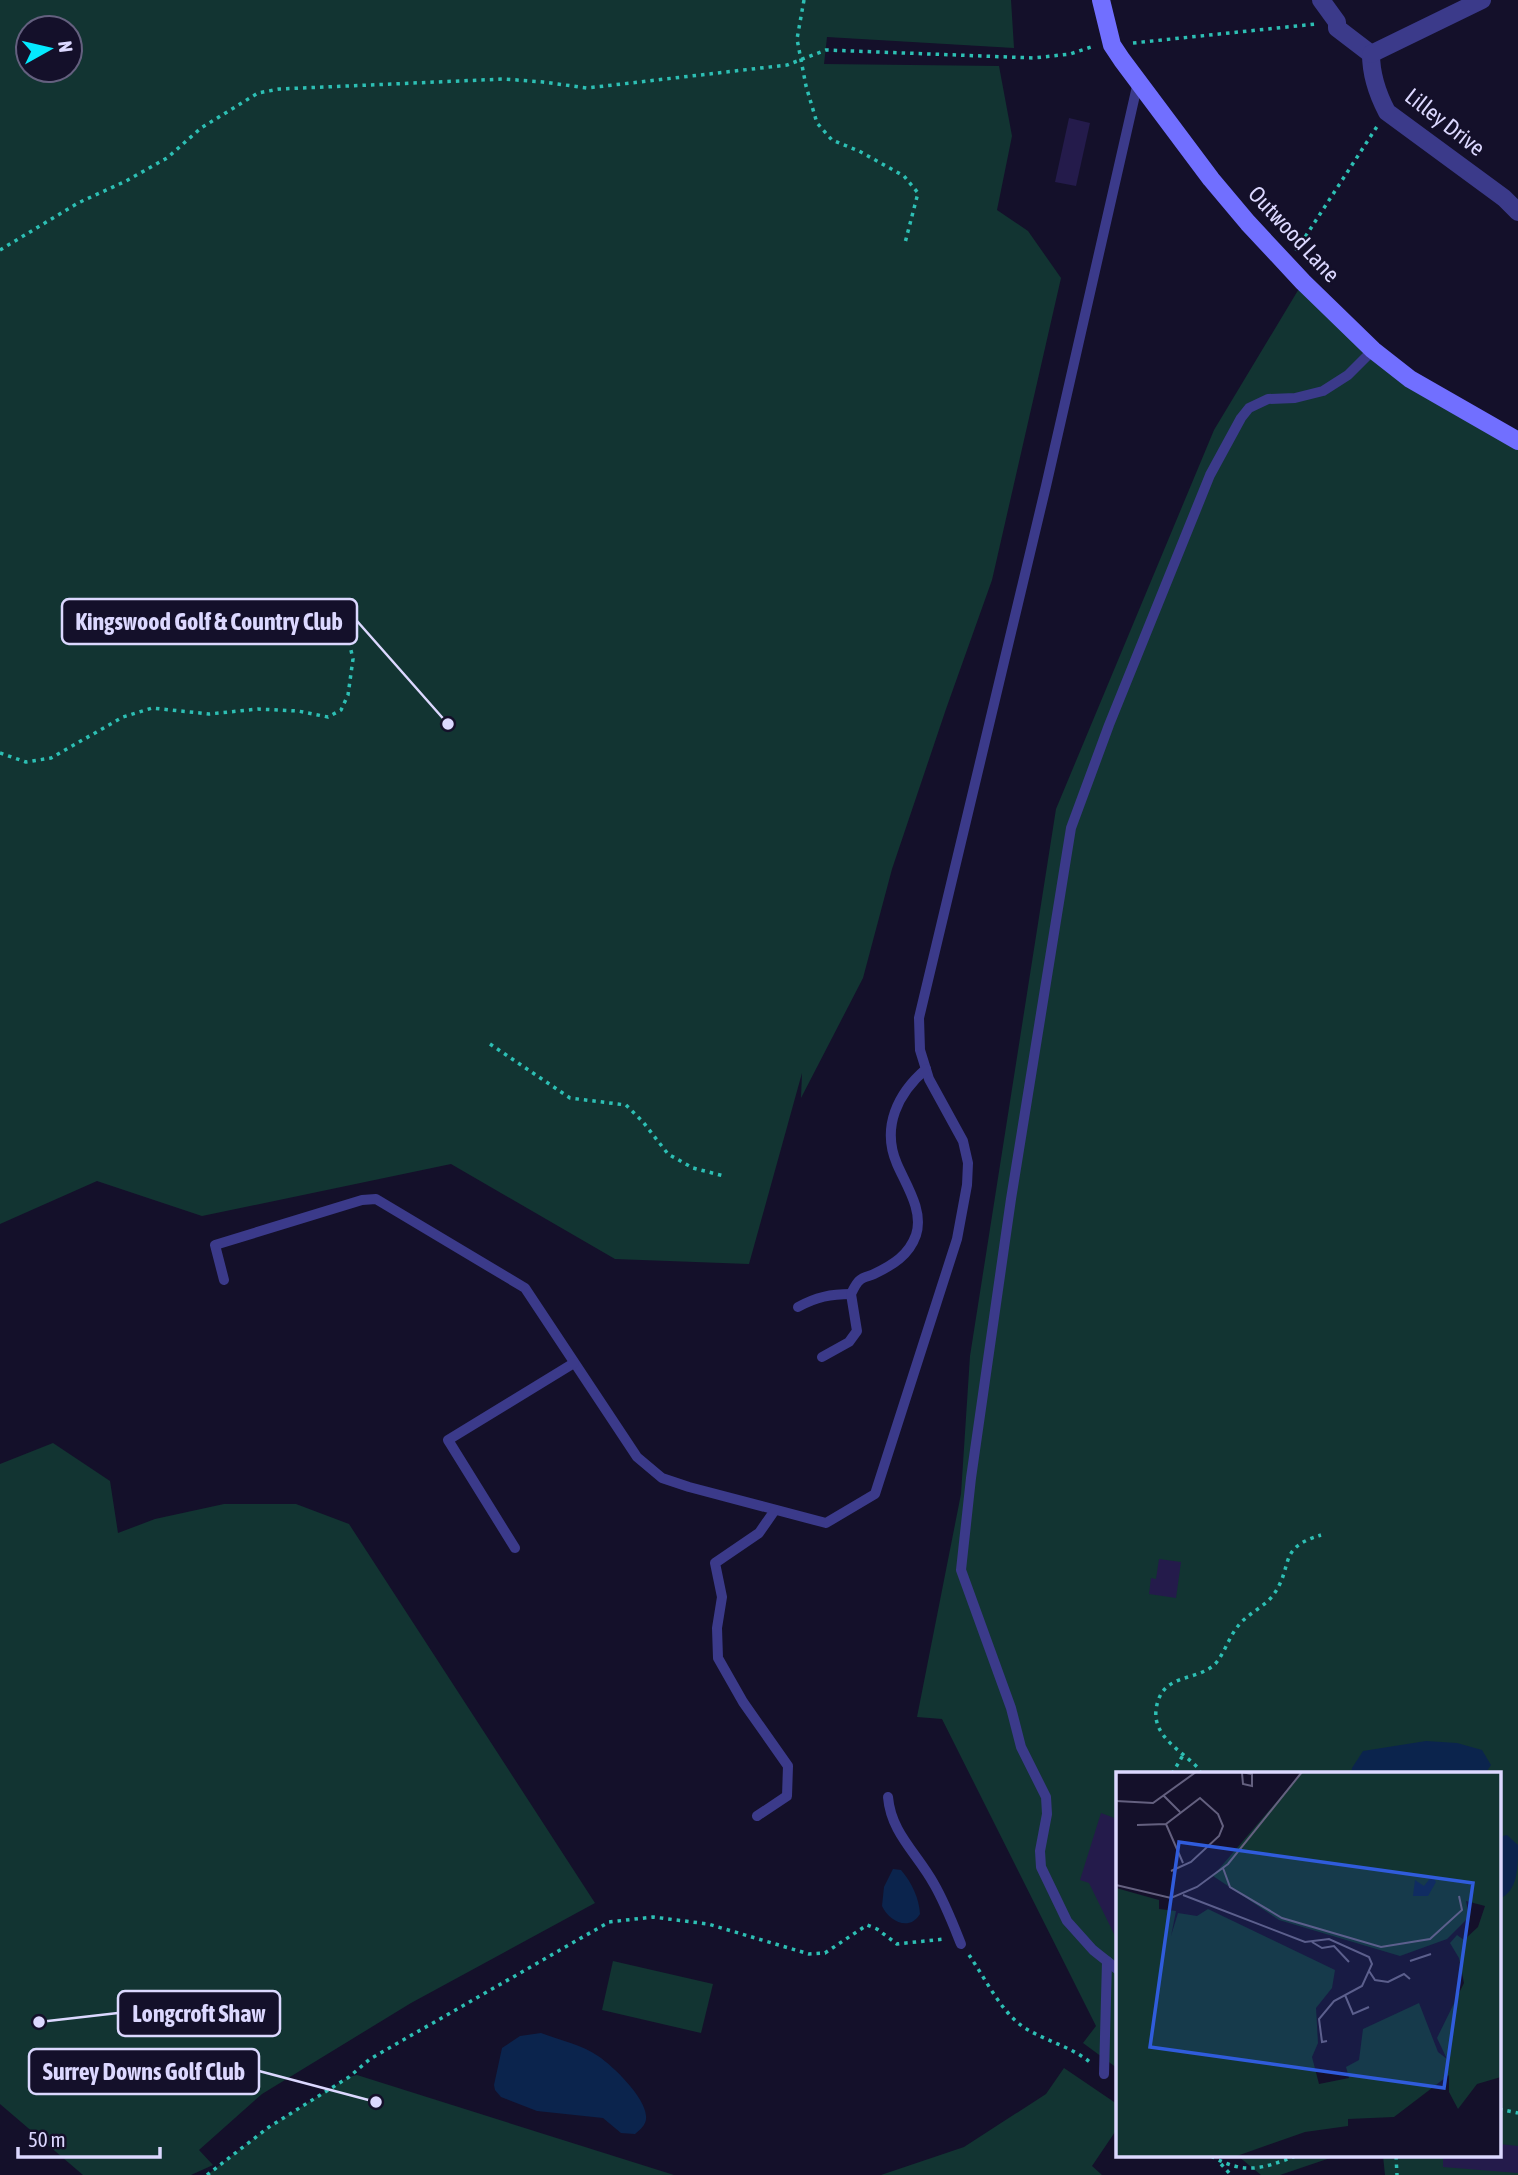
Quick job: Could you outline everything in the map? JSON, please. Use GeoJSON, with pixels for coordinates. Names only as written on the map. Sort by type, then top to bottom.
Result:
{"type":"FeatureCollection","features":[{"type":"Feature","properties":{"kind":"main road","name":"Outwood Lane"},"geometry":{"type":"LineString","coordinates":[[1101,0],[1112,45],[1211,179],[1287,266],[1373,350],[1410,379],[1518,441]]}},
{"type":"Feature","properties":{"kind":"street"},"geometry":{"type":"LineString","coordinates":[[1321,0],[1336,22],[1337,28],[1371,54],[1482,0]]}},
{"type":"Feature","properties":{"kind":"street","name":"Lilley Drive"},"geometry":{"type":"LineString","coordinates":[[1371,54],[1373,78],[1387,112],[1504,198],[1518,212]]}},
{"type":"Feature","properties":{"kind":"lane"},"geometry":{"type":"LineString","coordinates":[[224,1280],[215,1245],[362,1200],[376,1199],[525,1288],[637,1457],[662,1478],[827,1523],[875,1494],[957,1239],[967,1185],[968,1163],[963,1141],[929,1079],[919,1050],[919,1018],[1043,499],[1138,82]]}},
{"type":"Feature","properties":{"kind":"lane"},"geometry":{"type":"LineString","coordinates":[[1116,1968],[1093,1950],[1067,1921],[1041,1867],[1040,1851],[1048,1814],[1046,1797],[1021,1747],[1011,1708],[961,1570],[971,1478],[1012,1199],[1071,828],[1210,475],[1249,408],[1268,399],[1309,396],[1336,385],[1373,350]]}},
{"type":"Feature","properties":{"kind":"lane"},"geometry":{"type":"LineString","coordinates":[[822,1357],[849,1342],[857,1331],[850,1294],[860,1280],[900,1259],[911,1247],[917,1231],[916,1208],[890,1144],[892,1121],[899,1100],[909,1083],[926,1069]]}},
{"type":"Feature","properties":{"kind":"lane"},"geometry":{"type":"LineString","coordinates":[[798,1307],[813,1299],[833,1294],[850,1294]]}},
{"type":"Feature","properties":{"kind":"lane"},"geometry":{"type":"LineString","coordinates":[[515,1548],[448,1440],[574,1363]]}},
{"type":"Feature","properties":{"kind":"lane"},"geometry":{"type":"LineString","coordinates":[[757,1816],[787,1796],[788,1766],[743,1702],[718,1658],[717,1628],[722,1597],[715,1563],[759,1533],[775,1510]]}},
{"type":"Feature","properties":{"kind":"lane"},"geometry":{"type":"LineString","coordinates":[[888,1797],[889,1813],[895,1826],[934,1884],[961,1944]]}},
{"type":"Feature","properties":{"kind":"lane"},"geometry":{"type":"LineString","coordinates":[[1104,2074],[1107,1961]]}},
{"type":"Feature","properties":{"kind":"path"},"geometry":{"type":"LineString","coordinates":[[804,0],[797,39],[806,86],[817,123],[832,140],[859,151],[904,176],[918,193],[905,243]]}},
{"type":"Feature","properties":{"kind":"path"},"geometry":{"type":"LineString","coordinates":[[0,250],[78,203],[167,158],[201,128],[258,93],[279,89],[504,79],[587,88],[787,65],[826,50],[1034,58],[1070,54],[1098,44],[1112,45],[1336,22]]}},
{"type":"Feature","properties":{"kind":"path"},"geometry":{"type":"LineString","coordinates":[[1287,266],[1387,112]]}},
{"type":"Feature","properties":{"kind":"path"},"geometry":{"type":"LineString","coordinates":[[0,753],[26,762],[51,758],[123,717],[152,708],[209,714],[258,709],[298,711],[328,717],[341,710],[348,695],[353,659],[350,646]]}},
{"type":"Feature","properties":{"kind":"path"},"geometry":{"type":"LineString","coordinates":[[490,1044],[570,1098],[626,1105],[668,1154],[693,1168],[724,1176]]}},
{"type":"Feature","properties":{"kind":"path"},"geometry":{"type":"LineString","coordinates":[[1200,1772],[1159,1729],[1156,1718],[1159,1698],[1171,1683],[1214,1664],[1238,1626],[1273,1595],[1292,1551],[1300,1544],[1321,1535]]}},
{"type":"Feature","properties":{"kind":"path"},"geometry":{"type":"LineString","coordinates":[[1173,1772],[1183,1755]]}},
{"type":"Feature","properties":{"kind":"path"},"geometry":{"type":"LineString","coordinates":[[207,2175],[269,2127],[349,2077],[370,2059],[609,1922],[653,1917],[708,1924],[809,1954],[824,1953],[867,1925],[877,1928],[897,1944],[948,1939],[961,1944],[1009,2014],[1020,2024],[1081,2055],[1104,2074]]}},
{"type":"Feature","properties":{"kind":"path"},"geometry":{"type":"LineString","coordinates":[[1500,2109],[1518,2113]]}},
{"type":"Feature","properties":{"kind":"path"},"geometry":{"type":"LineString","coordinates":[[1214,2158],[1237,2171],[1257,2170],[1290,2158]]}},
{"type":"Feature","properties":{"kind":"path"},"geometry":{"type":"LineString","coordinates":[[1218,2161],[1231,2175]]}},
{"type":"Feature","properties":{"kind":"green space"},"geometry":{"type":"Polygon","coordinates":[[[0,0],[1011,0],[1014,48],[827,37],[824,64],[999,66],[1012,136],[997,210],[1028,231],[1061,278],[992,580],[892,869],[863,978],[801,1098],[802,1073],[749,1264],[615,1259],[451,1164],[202,1216],[97,1181],[0,1224],[0,0]]]}},
{"type":"Feature","properties":{"kind":"green space"},"geometry":{"type":"Polygon","coordinates":[[[1303,282],[1373,350],[1518,441],[1518,2175],[1385,2175],[1383,2158],[1500,2158],[1500,1772],[1116,1772],[1116,2067],[1083,2043],[1096,2026],[942,1719],[917,1717],[961,1494],[970,1356],[1056,809],[1214,430],[1303,282]]]}},
{"type":"Feature","properties":{"kind":"green space"},"geometry":{"type":"Polygon","coordinates":[[[53,1443],[110,1481],[118,1533],[155,1519],[224,1504],[296,1504],[349,1524],[595,1903],[411,2003],[262,2094],[199,2150],[213,2165],[191,2175],[83,2175],[0,2104],[0,1464],[53,1443]]]}},
{"type":"Feature","properties":{"kind":"green space"},"geometry":{"type":"Polygon","coordinates":[[[613,1961],[713,1984],[701,2033],[602,2010],[613,1961]]]}},
{"type":"Feature","properties":{"kind":"green space"},"geometry":{"type":"Polygon","coordinates":[[[1064,2068],[1116,2103],[1116,2130],[1092,2166],[1102,2175],[881,2175],[964,2147],[1046,2094],[1064,2068]]]}},
{"type":"Feature","properties":{"kind":"green space"},"geometry":{"type":"Polygon","coordinates":[[[357,2075],[674,2175],[207,2175],[269,2127],[349,2077],[357,2075]]]}},
{"type":"Feature","properties":{"kind":"green space"},"geometry":{"type":"Polygon","coordinates":[[[1240,2158],[1330,2158],[1280,2175],[1261,2175],[1240,2158]]]}},
{"type":"Feature","properties":{"kind":"water"},"geometry":{"type":"Polygon","coordinates":[[[1426,1741],[1457,1743],[1482,1750],[1491,1765],[1486,1772],[1351,1772],[1363,1751],[1426,1741]]]}},
{"type":"Feature","properties":{"kind":"water"},"geometry":{"type":"Polygon","coordinates":[[[1507,1835],[1518,1845],[1517,1870],[1513,1884],[1500,1898],[1500,1837],[1507,1835]]]}},
{"type":"Feature","properties":{"kind":"water"},"geometry":{"type":"Polygon","coordinates":[[[893,1869],[901,1870],[916,1896],[920,1914],[910,1922],[894,1920],[882,1906],[884,1887],[893,1869]]]}},
{"type":"Feature","properties":{"kind":"water"},"geometry":{"type":"Polygon","coordinates":[[[541,2033],[585,2049],[612,2067],[640,2100],[644,2108],[645,2124],[635,2134],[621,2133],[603,2118],[537,2111],[501,2097],[494,2085],[502,2048],[520,2036],[541,2033]]]}},
{"type":"Feature","properties":{"kind":"building"},"geometry":{"type":"Polygon","coordinates":[[[1069,118],[1090,123],[1076,186],[1055,182],[1069,118]]]}},
{"type":"Feature","properties":{"kind":"building"},"geometry":{"type":"Polygon","coordinates":[[[1159,1559],[1181,1562],[1176,1598],[1149,1594],[1151,1578],[1156,1579],[1159,1559]]]}},
{"type":"Feature","properties":{"kind":"building"},"geometry":{"type":"Polygon","coordinates":[[[1101,1813],[1116,1819],[1116,1938],[1089,1883],[1080,1880],[1101,1813]]]}},
{"type":"Feature","properties":{"kind":"building"},"geometry":{"type":"Polygon","coordinates":[[[1500,2144],[1518,2146],[1518,2173],[1443,2167],[1443,2158],[1500,2158],[1500,2144]]]}},
{"type":"Feature","properties":{"kind":"place","name":"Kingswood Golf & Country Club"},"geometry":{"type":"Point","coordinates":[448,724]}},
{"type":"Feature","properties":{"kind":"place","name":"Longcroft Shaw"},"geometry":{"type":"Point","coordinates":[39,2022]}},
{"type":"Feature","properties":{"kind":"place","name":"Surrey Downs Golf Club"},"geometry":{"type":"Point","coordinates":[376,2102]}}]}
